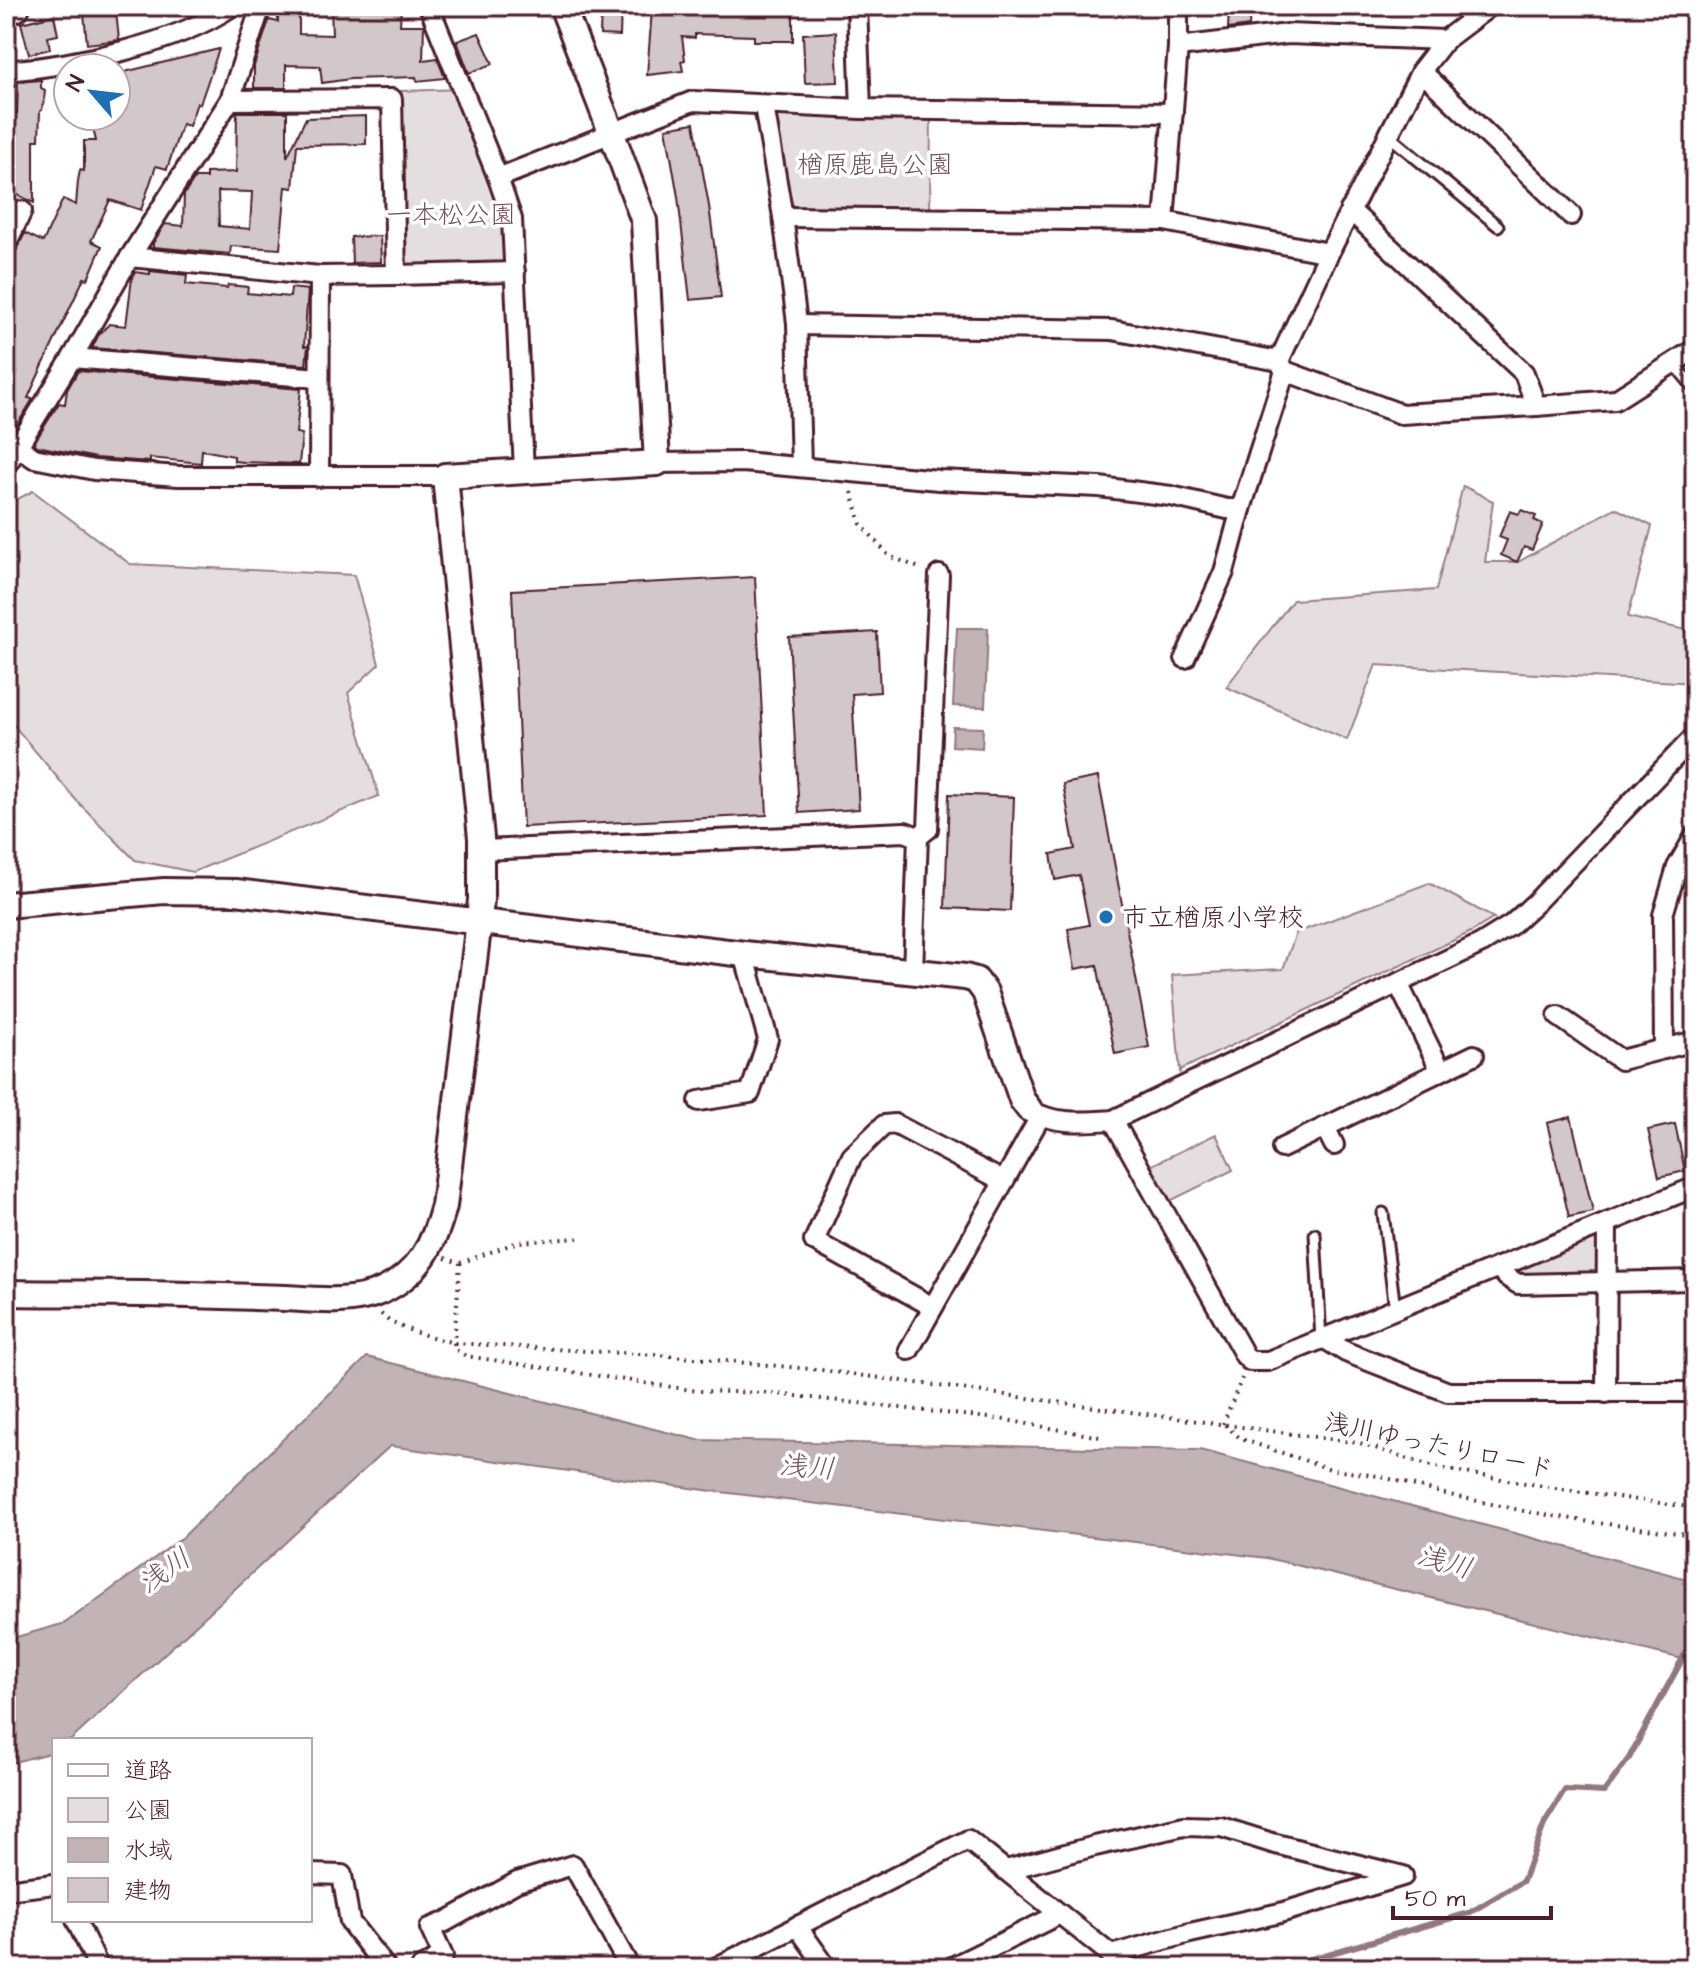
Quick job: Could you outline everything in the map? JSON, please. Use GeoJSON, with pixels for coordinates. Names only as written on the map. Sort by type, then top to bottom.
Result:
{"type":"FeatureCollection","features":[{"type":"Feature","properties":{"kind":"main road"},"geometry":{"type":"LineString","coordinates":[[6,9],[14,6]]}},
{"type":"Feature","properties":{"kind":"street"},"geometry":{"type":"LineString","coordinates":[[6,71],[50,66],[123,50],[188,29],[232,6]]}},
{"type":"Feature","properties":{"kind":"street"},"geometry":{"type":"LineString","coordinates":[[6,466],[12,446],[72,358],[130,257],[230,100],[261,6]]}},
{"type":"Feature","properties":{"kind":"street"},"geometry":{"type":"LineString","coordinates":[[429,6],[512,219],[524,471]]}},
{"type":"Feature","properties":{"kind":"street"},"geometry":{"type":"LineString","coordinates":[[562,6],[644,221],[657,463]]}},
{"type":"Feature","properties":{"kind":"street"},"geometry":{"type":"LineString","coordinates":[[857,6],[861,109]]}},
{"type":"Feature","properties":{"kind":"street"},"geometry":{"type":"LineString","coordinates":[[1164,221],[1178,47],[1178,6]]}},
{"type":"Feature","properties":{"kind":"street"},"geometry":{"type":"LineString","coordinates":[[1185,658],[1224,572],[1282,366],[1329,253],[1421,71],[1445,40],[1490,6]]}},
{"type":"Feature","properties":{"kind":"street"},"geometry":{"type":"LineString","coordinates":[[1178,47],[1288,34],[1445,40]]}},
{"type":"Feature","properties":{"kind":"street"},"geometry":{"type":"LineString","coordinates":[[1421,71],[1571,215]]}},
{"type":"Feature","properties":{"kind":"street"},"geometry":{"type":"LineString","coordinates":[[230,100],[392,99],[396,275]]}},
{"type":"Feature","properties":{"kind":"street"},"geometry":{"type":"LineString","coordinates":[[498,178],[693,101],[861,109],[1173,113]]}},
{"type":"Feature","properties":{"kind":"street"},"geometry":{"type":"LineString","coordinates":[[764,106],[797,325],[801,467]]}},
{"type":"Feature","properties":{"kind":"street"},"geometry":{"type":"LineString","coordinates":[[1350,210],[1524,373],[1536,406]]}},
{"type":"Feature","properties":{"kind":"street"},"geometry":{"type":"LineString","coordinates":[[6,245],[22,211]]}},
{"type":"Feature","properties":{"kind":"street"},"geometry":{"type":"LineString","coordinates":[[783,217],[1164,221],[1329,253]]}},
{"type":"Feature","properties":{"kind":"street"},"geometry":{"type":"LineString","coordinates":[[130,257],[320,276],[515,272]]}},
{"type":"Feature","properties":{"kind":"street"},"geometry":{"type":"LineString","coordinates":[[319,477],[320,276]]}},
{"type":"Feature","properties":{"kind":"street"},"geometry":{"type":"LineString","coordinates":[[797,325],[1112,330],[1162,338],[1282,366],[1401,414],[1615,400],[1695,349]]}},
{"type":"Feature","properties":{"kind":"street"},"geometry":{"type":"LineString","coordinates":[[72,358],[319,378]]}},
{"type":"Feature","properties":{"kind":"street"},"geometry":{"type":"LineString","coordinates":[[12,446],[34,458],[94,470],[179,476],[445,476],[657,463],[743,462],[939,480],[1099,487],[1241,509]]}},
{"type":"Feature","properties":{"kind":"street"},"geometry":{"type":"LineString","coordinates":[[6,1293],[329,1300],[359,1298],[382,1291],[406,1275],[429,1249],[444,1206],[481,899],[481,850],[445,476]]}},
{"type":"Feature","properties":{"kind":"street"},"geometry":{"type":"LineString","coordinates":[[913,971],[918,837],[928,829],[939,575]]}},
{"type":"Feature","properties":{"kind":"street"},"geometry":{"type":"LineString","coordinates":[[6,905],[164,891],[236,892],[744,954],[965,977],[976,980],[985,992],[1022,1100],[1034,1113],[1082,1122],[1113,1120],[1482,943],[1511,925],[1695,736]]}},
{"type":"Feature","properties":{"kind":"street"},"geometry":{"type":"LineString","coordinates":[[481,850],[905,832],[918,837]]}},
{"type":"Feature","properties":{"kind":"street"},"geometry":{"type":"LineString","coordinates":[[1664,1049],[1663,915],[1677,867],[1695,836]]}},
{"type":"Feature","properties":{"kind":"street"},"geometry":{"type":"LineString","coordinates":[[699,1101],[750,1093],[768,1039],[744,954]]}},
{"type":"Feature","properties":{"kind":"street"},"geometry":{"type":"LineString","coordinates":[[1398,983],[1441,1071]]}},
{"type":"Feature","properties":{"kind":"street"},"geometry":{"type":"LineString","coordinates":[[1558,1016],[1621,1060],[1695,1041]]}},
{"type":"Feature","properties":{"kind":"street"},"geometry":{"type":"LineString","coordinates":[[1282,1148],[1474,1055]]}},
{"type":"Feature","properties":{"kind":"street"},"geometry":{"type":"LineString","coordinates":[[909,1350],[1003,1181],[1034,1113]]}},
{"type":"Feature","properties":{"kind":"street"},"geometry":{"type":"LineString","coordinates":[[1113,1120],[1250,1361],[1268,1361],[1323,1340],[1695,1187]]}},
{"type":"Feature","properties":{"kind":"street"},"geometry":{"type":"LineString","coordinates":[[933,1307],[814,1241],[852,1156],[884,1125],[895,1124],[1003,1181]]}},
{"type":"Feature","properties":{"kind":"street"},"geometry":{"type":"LineString","coordinates":[[1325,1127],[1334,1145]]}},
{"type":"Feature","properties":{"kind":"street"},"geometry":{"type":"LineString","coordinates":[[1606,1393],[1607,1223]]}},
{"type":"Feature","properties":{"kind":"street"},"geometry":{"type":"LineString","coordinates":[[1498,1267],[1518,1284],[1695,1280]]}},
{"type":"Feature","properties":{"kind":"street"},"geometry":{"type":"LineString","coordinates":[[1323,1340],[1448,1392],[1695,1392]]}},
{"type":"Feature","properties":{"kind":"street"},"geometry":{"type":"LineString","coordinates":[[715,1968],[968,1840],[1118,1962],[1190,1933],[1280,1913],[1403,1876],[1221,1827],[1184,1826],[1006,1870]]}},
{"type":"Feature","properties":{"kind":"street"},"geometry":{"type":"LineString","coordinates":[[421,1968],[443,1956],[430,1928],[517,1882],[573,1865],[630,1968]]}},
{"type":"Feature","properties":{"kind":"street"},"geometry":{"type":"LineString","coordinates":[[312,1874],[342,1875],[350,1922],[384,1966]]}},
{"type":"Feature","properties":{"kind":"street"},"geometry":{"type":"LineString","coordinates":[[6,1890],[52,1884]]}},
{"type":"Feature","properties":{"kind":"street"},"geometry":{"type":"LineString","coordinates":[[950,1968],[1060,1914]]}},
{"type":"Feature","properties":{"kind":"street"},"geometry":{"type":"LineString","coordinates":[[77,1922],[99,1968]]}},
{"type":"Feature","properties":{"kind":"street"},"geometry":{"type":"LineString","coordinates":[[797,1926],[827,1968]]}},
{"type":"Feature","properties":{"kind":"lane"},"geometry":{"type":"LineString","coordinates":[[1388,135],[1498,226]]}},
{"type":"Feature","properties":{"kind":"lane"},"geometry":{"type":"LineString","coordinates":[[1674,364],[1695,389]]}},
{"type":"Feature","properties":{"kind":"lane"},"geometry":{"type":"LineString","coordinates":[[1383,1213],[1395,1309]]}},
{"type":"Feature","properties":{"kind":"lane"},"geometry":{"type":"LineString","coordinates":[[1315,1234],[1323,1340]]}},
{"type":"Feature","properties":{"kind":"lane"},"geometry":{"type":"LineString","coordinates":[[343,1968],[384,1966]]}},
{"type":"Feature","properties":{"kind":"path"},"geometry":{"type":"LineString","coordinates":[[845,471],[861,524],[889,556],[939,575]]}},
{"type":"Feature","properties":{"kind":"path"},"geometry":{"type":"LineString","coordinates":[[429,1249],[460,1263],[518,1242],[578,1238]]}},
{"type":"Feature","properties":{"kind":"path"},"geometry":{"type":"LineString","coordinates":[[460,1263],[454,1343],[456,1350],[466,1356],[698,1391],[769,1393],[1006,1420],[1100,1437]]}},
{"type":"Feature","properties":{"kind":"path"},"geometry":{"type":"LineString","coordinates":[[380,1313],[390,1322],[414,1332],[454,1343]]}},
{"type":"Feature","properties":{"kind":"path","name":"浅川ゆったりロード"},"geometry":{"type":"LineString","coordinates":[[454,1343],[672,1356],[821,1370],[1360,1443],[1454,1471],[1695,1508]]}},
{"type":"Feature","properties":{"kind":"path"},"geometry":{"type":"LineString","coordinates":[[1244,1372],[1223,1424],[1241,1439],[1333,1470],[1379,1476],[1524,1511],[1695,1535]]}},
{"type":"Feature","properties":{"kind":"green space","name":"一本松公園"},"geometry":{"type":"Polygon","coordinates":[[[463,89],[498,178],[515,272],[396,275],[392,99],[401,91],[463,89]]]}},
{"type":"Feature","properties":{"kind":"green space","name":"楢原鹿島公園"},"geometry":{"type":"Polygon","coordinates":[[[764,106],[931,110],[930,219],[783,217],[764,106]]]}},
{"type":"Feature","properties":{"kind":"green space"},"geometry":{"type":"Polygon","coordinates":[[[1463,486],[1493,501],[1485,562],[1518,562],[1615,508],[1652,526],[1628,617],[1695,632],[1695,683],[1376,665],[1347,740],[1226,687],[1293,600],[1436,590],[1463,486]]]}},
{"type":"Feature","properties":{"kind":"green space"},"geometry":{"type":"Polygon","coordinates":[[[33,491],[130,564],[354,575],[379,664],[348,693],[379,796],[193,872],[135,860],[76,800],[6,716],[6,505],[33,491]]]}},
{"type":"Feature","properties":{"kind":"green space"},"geometry":{"type":"Polygon","coordinates":[[[1429,883],[1494,918],[1471,932],[1180,1072],[1172,975],[1283,969],[1296,933],[1429,883]]]}},
{"type":"Feature","properties":{"kind":"green space"},"geometry":{"type":"Polygon","coordinates":[[[1216,1134],[1233,1170],[1170,1201],[1150,1166],[1216,1134]]]}},
{"type":"Feature","properties":{"kind":"green space"},"geometry":{"type":"Polygon","coordinates":[[[1607,1223],[1608,1283],[1518,1284],[1498,1267],[1607,1223]]]}},
{"type":"Feature","properties":{"kind":"water"},"geometry":{"type":"Polygon","coordinates":[[[957,628],[988,628],[985,707],[953,706],[957,628]]]}},
{"type":"Feature","properties":{"kind":"water"},"geometry":{"type":"Polygon","coordinates":[[[953,727],[983,728],[982,748],[952,746],[953,727]]]}},
{"type":"Feature","properties":{"kind":"water","name":"浅川"},"geometry":{"type":"Polygon","coordinates":[[[367,1357],[698,1440],[1200,1450],[1695,1581],[1695,1662],[1267,1558],[712,1491],[390,1446],[73,1738],[52,1738],[52,1752],[6,1764],[6,1640],[65,1623],[182,1538],[367,1357]]]}},
{"type":"Feature","properties":{"kind":"building"},"geometry":{"type":"Polygon","coordinates":[[[278,6],[299,6],[299,34],[332,35],[331,6],[401,7],[400,25],[424,25],[423,60],[437,58],[445,78],[417,81],[416,77],[350,79],[322,83],[320,66],[286,65],[286,88],[254,88],[254,66],[269,20],[278,22],[278,6]]]}},
{"type":"Feature","properties":{"kind":"building"},"geometry":{"type":"Polygon","coordinates":[[[601,6],[621,6],[620,36],[600,35],[601,6]]]}},
{"type":"Feature","properties":{"kind":"building"},"geometry":{"type":"Polygon","coordinates":[[[681,6],[793,6],[793,41],[754,41],[754,36],[695,34],[695,38],[682,37],[683,71],[647,75],[652,9],[681,9],[681,6]]]}},
{"type":"Feature","properties":{"kind":"building"},"geometry":{"type":"Polygon","coordinates":[[[1229,9],[1250,9],[1249,26],[1228,29],[1229,9]]]}},
{"type":"Feature","properties":{"kind":"building"},"geometry":{"type":"Polygon","coordinates":[[[116,11],[119,40],[87,44],[84,14],[116,11]]]}},
{"type":"Feature","properties":{"kind":"building"},"geometry":{"type":"Polygon","coordinates":[[[54,15],[58,35],[48,37],[50,49],[29,54],[21,23],[54,15]]]}},
{"type":"Feature","properties":{"kind":"building"},"geometry":{"type":"Polygon","coordinates":[[[836,32],[838,82],[805,83],[803,34],[836,32]]]}},
{"type":"Feature","properties":{"kind":"building"},"geometry":{"type":"Polygon","coordinates":[[[479,33],[493,64],[469,73],[457,41],[479,33]]]}},
{"type":"Feature","properties":{"kind":"building"},"geometry":{"type":"Polygon","coordinates":[[[219,49],[200,104],[197,103],[189,126],[182,124],[167,169],[156,166],[141,210],[110,200],[91,241],[102,246],[88,279],[84,278],[37,378],[28,398],[33,399],[12,433],[6,431],[6,399],[17,372],[13,370],[16,363],[6,359],[6,257],[16,251],[25,233],[43,242],[63,199],[76,205],[80,170],[84,171],[84,141],[96,141],[94,132],[132,132],[132,70],[219,49]]]}},
{"type":"Feature","properties":{"kind":"building"},"geometry":{"type":"Polygon","coordinates":[[[41,80],[41,88],[45,90],[40,111],[39,140],[34,140],[34,203],[6,189],[6,127],[14,132],[18,82],[41,80]]]}},
{"type":"Feature","properties":{"kind":"building"},"geometry":{"type":"Polygon","coordinates":[[[237,112],[287,112],[287,157],[306,118],[366,116],[366,144],[297,145],[293,188],[286,187],[280,249],[231,246],[230,254],[153,247],[165,224],[183,226],[184,195],[195,178],[206,178],[206,173],[236,172],[237,112]],[[218,191],[219,226],[250,229],[252,192],[218,191]]]}},
{"type":"Feature","properties":{"kind":"building"},"geometry":{"type":"Polygon","coordinates":[[[694,123],[721,297],[690,300],[666,128],[694,123]]]}},
{"type":"Feature","properties":{"kind":"building"},"geometry":{"type":"Polygon","coordinates":[[[380,236],[381,262],[352,263],[351,237],[380,236]]]}},
{"type":"Feature","properties":{"kind":"building"},"geometry":{"type":"Polygon","coordinates":[[[150,271],[187,275],[186,284],[248,287],[247,293],[290,297],[291,288],[308,290],[304,346],[308,346],[306,365],[92,348],[109,324],[126,326],[132,278],[135,272],[150,274],[150,271]]]}},
{"type":"Feature","properties":{"kind":"building"},"geometry":{"type":"Polygon","coordinates":[[[78,371],[301,389],[296,433],[302,434],[299,464],[234,461],[234,456],[202,450],[201,463],[150,458],[150,462],[96,458],[37,446],[34,443],[59,403],[65,404],[67,390],[78,371]]]}},
{"type":"Feature","properties":{"kind":"building"},"geometry":{"type":"Polygon","coordinates":[[[1521,510],[1536,516],[1534,520],[1543,524],[1532,550],[1524,547],[1517,562],[1501,555],[1507,540],[1499,537],[1510,511],[1519,514],[1521,510]]]}},
{"type":"Feature","properties":{"kind":"building"},"geometry":{"type":"Polygon","coordinates":[[[755,577],[767,815],[523,827],[512,590],[755,577]]]}},
{"type":"Feature","properties":{"kind":"building"},"geometry":{"type":"Polygon","coordinates":[[[877,632],[880,692],[852,694],[859,809],[799,813],[789,637],[877,632]]]}},
{"type":"Feature","properties":{"kind":"building"},"geometry":{"type":"Polygon","coordinates":[[[1098,777],[1149,1047],[1115,1054],[1097,965],[1075,969],[1068,929],[1089,925],[1079,875],[1055,880],[1051,854],[1075,849],[1063,784],[1098,777]]]}},
{"type":"Feature","properties":{"kind":"building"},"geometry":{"type":"Polygon","coordinates":[[[949,794],[1014,797],[1010,911],[945,908],[949,794]]]}},
{"type":"Feature","properties":{"kind":"building"},"geometry":{"type":"Polygon","coordinates":[[[1571,1117],[1593,1212],[1569,1217],[1547,1123],[1571,1117]]]}},
{"type":"Feature","properties":{"kind":"building"},"geometry":{"type":"Polygon","coordinates":[[[1675,1124],[1685,1171],[1659,1177],[1648,1130],[1675,1124]]]}},
{"type":"Feature","properties":{"kind":"waterway"},"geometry":{"type":"LineString","coordinates":[[1280,1968],[1469,1913],[1523,1881],[1545,1822],[1565,1790],[1604,1792],[1629,1758],[1685,1654]]}},
{"type":"Feature","properties":{"kind":"place","name":"市立楢原小学校"},"geometry":{"type":"Point","coordinates":[1106,917]}}]}
